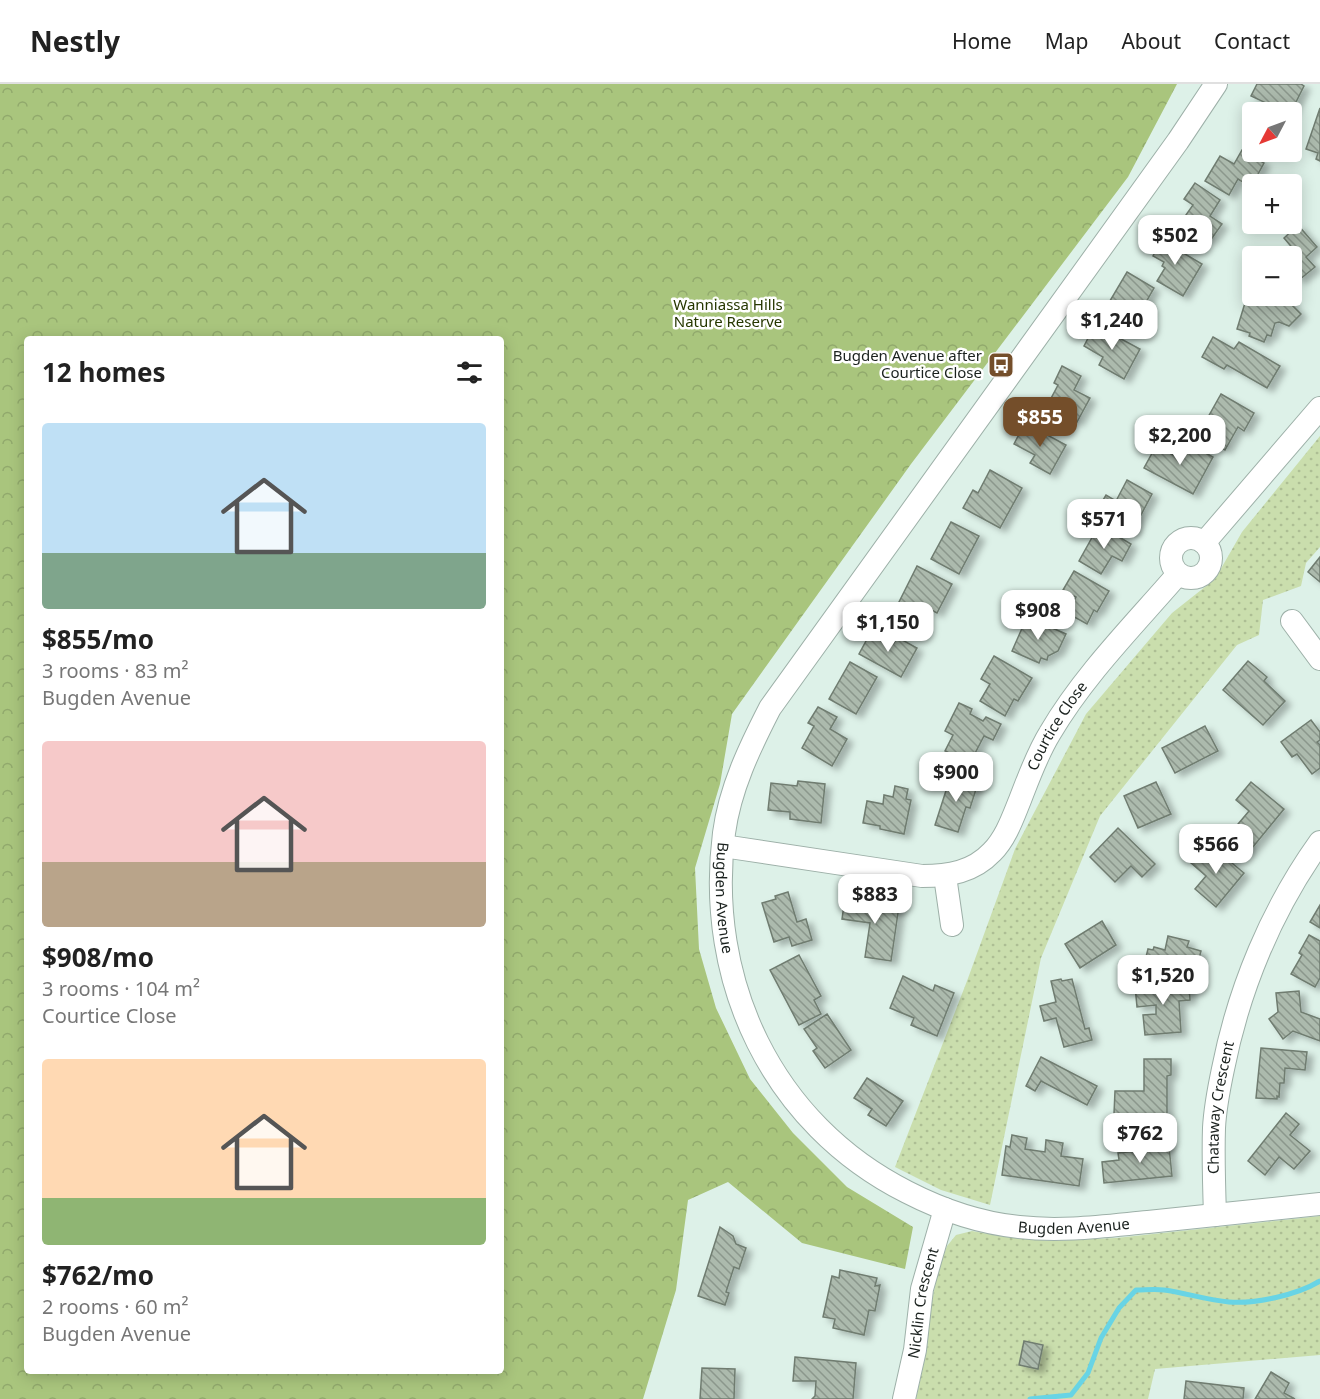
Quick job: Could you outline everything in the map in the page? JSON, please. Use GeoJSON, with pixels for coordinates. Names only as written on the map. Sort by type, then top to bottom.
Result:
{"type":"FeatureCollection","features":[{"type":"Feature","properties":{"kind":"street","name":"Bugden Avenue"},"geometry":{"type":"LineString","coordinates":[[1216,84],[1178,141],[770,708],[747,753],[724,830],[722,923],[727,953],[744,1010],[775,1073],[820,1130],[847,1155],[893,1185],[945,1209],[969,1217],[1019,1227],[1071,1229],[1320,1204]]}},
{"type":"Feature","properties":{"kind":"street","name":"Courtice Close"},"geometry":{"type":"LineString","coordinates":[[723,846],[922,876],[945,876],[975,866],[992,853],[999,844],[1049,734],[1073,698],[1178,574],[1171,560],[1175,545],[1189,538],[1204,543],[1320,408]]}},
{"type":"Feature","properties":{"kind":"street"},"geometry":{"type":"LineString","coordinates":[[1292,621],[1320,659]]}},
{"type":"Feature","properties":{"kind":"street","name":"Chataway Crescent"},"geometry":{"type":"LineString","coordinates":[[1215,1215],[1214,1126],[1217,1096],[1229,1036],[1249,976],[1275,917],[1307,860],[1320,842]]}},
{"type":"Feature","properties":{"kind":"street"},"geometry":{"type":"LineString","coordinates":[[945,876],[952,925]]}},
{"type":"Feature","properties":{"kind":"street","name":"Nicklin Crescent"},"geometry":{"type":"LineString","coordinates":[[904,1399],[915,1350],[922,1289],[945,1209]]}},
{"type":"Feature","properties":{"kind":"green space","name":"Wanniassa Hills Nature Reserve"},"geometry":{"type":"Polygon","coordinates":[[[0,84],[1177,84],[1128,177],[911,464],[732,714],[720,784],[695,868],[699,949],[716,1008],[750,1079],[793,1133],[847,1187],[913,1227],[905,1269],[802,1243],[728,1182],[688,1200],[676,1290],[643,1399],[0,1399],[0,84]]]}},
{"type":"Feature","properties":{"kind":"green space"},"geometry":{"type":"Polygon","coordinates":[[[1320,436],[1320,547],[1306,563],[1301,586],[1263,600],[1259,635],[1237,645],[1100,816],[1041,958],[990,1205],[941,1190],[895,1167],[1015,849],[1086,714],[1172,613],[1215,579],[1242,532],[1320,436]]]}},
{"type":"Feature","properties":{"kind":"green space"},"geometry":{"type":"Polygon","coordinates":[[[1320,1216],[1320,1355],[1155,1369],[1148,1399],[916,1399],[927,1349],[929,1316],[938,1271],[947,1246],[956,1235],[972,1231],[1005,1237],[1052,1241],[1116,1238],[1320,1216]]]}},
{"type":"Feature","properties":{"kind":"building"},"geometry":{"type":"Polygon","coordinates":[[[1257,84],[1301,84],[1304,86],[1296,102],[1264,102],[1251,96],[1257,84]]]}},
{"type":"Feature","properties":{"kind":"building"},"geometry":{"type":"Polygon","coordinates":[[[1320,108],[1320,161],[1316,159],[1318,153],[1306,149],[1320,108]]]}},
{"type":"Feature","properties":{"kind":"building"},"geometry":{"type":"Polygon","coordinates":[[[1242,150],[1242,162],[1264,163],[1258,174],[1242,174],[1242,181],[1238,179],[1229,195],[1205,181],[1220,156],[1234,164],[1242,150]]]}},
{"type":"Feature","properties":{"kind":"building"},"geometry":{"type":"Polygon","coordinates":[[[1195,183],[1220,200],[1210,216],[1222,224],[1210,241],[1181,222],[1193,205],[1184,199],[1195,183]]]}},
{"type":"Feature","properties":{"kind":"building"},"geometry":{"type":"Polygon","coordinates":[[[1302,230],[1317,247],[1306,257],[1315,267],[1302,278],[1302,246],[1291,246],[1284,238],[1288,234],[1302,234],[1302,230]]]}},
{"type":"Feature","properties":{"kind":"building"},"geometry":{"type":"Polygon","coordinates":[[[1160,232],[1171,239],[1168,244],[1202,264],[1183,296],[1157,281],[1165,268],[1162,266],[1164,262],[1153,256],[1156,250],[1152,247],[1160,232]]]}},
{"type":"Feature","properties":{"kind":"building"},"geometry":{"type":"Polygon","coordinates":[[[1127,272],[1154,288],[1145,304],[1149,306],[1130,334],[1101,316],[1127,272]]]}},
{"type":"Feature","properties":{"kind":"building"},"geometry":{"type":"Polygon","coordinates":[[[1244,306],[1293,306],[1301,314],[1289,326],[1279,322],[1275,323],[1271,336],[1267,335],[1264,342],[1249,336],[1250,333],[1237,329],[1244,306]]]}},
{"type":"Feature","properties":{"kind":"building"},"geometry":{"type":"Polygon","coordinates":[[[1095,325],[1140,349],[1124,379],[1099,365],[1103,357],[1084,346],[1095,325]]]}},
{"type":"Feature","properties":{"kind":"building"},"geometry":{"type":"Polygon","coordinates":[[[1213,337],[1234,349],[1239,342],[1280,366],[1267,388],[1227,365],[1224,369],[1202,357],[1213,337]]]}},
{"type":"Feature","properties":{"kind":"building"},"geometry":{"type":"Polygon","coordinates":[[[1062,366],[1081,376],[1074,390],[1090,398],[1077,422],[1047,406],[1058,385],[1054,383],[1062,366]]]}},
{"type":"Feature","properties":{"kind":"building"},"geometry":{"type":"Polygon","coordinates":[[[1221,394],[1254,413],[1244,431],[1238,427],[1225,450],[1198,435],[1221,394]]]}},
{"type":"Feature","properties":{"kind":"building"},"geometry":{"type":"Polygon","coordinates":[[[1025,423],[1066,445],[1050,474],[1030,463],[1035,455],[1014,444],[1025,423]]]}},
{"type":"Feature","properties":{"kind":"building"},"geometry":{"type":"Polygon","coordinates":[[[1186,442],[1213,457],[1193,494],[1144,468],[1156,446],[1177,457],[1186,442]]]}},
{"type":"Feature","properties":{"kind":"building"},"geometry":{"type":"Polygon","coordinates":[[[990,470],[1022,488],[1000,528],[963,508],[973,490],[978,493],[990,470]]]}},
{"type":"Feature","properties":{"kind":"building"},"geometry":{"type":"Polygon","coordinates":[[[1127,480],[1152,494],[1132,532],[1096,512],[1106,495],[1116,501],[1127,480]]]}},
{"type":"Feature","properties":{"kind":"building"},"geometry":{"type":"Polygon","coordinates":[[[951,522],[979,536],[959,574],[931,559],[951,522]]]}},
{"type":"Feature","properties":{"kind":"building"},"geometry":{"type":"Polygon","coordinates":[[[1099,525],[1131,544],[1122,561],[1112,556],[1101,574],[1079,561],[1099,525]]]}},
{"type":"Feature","properties":{"kind":"building"},"geometry":{"type":"Polygon","coordinates":[[[1320,557],[1320,582],[1308,572],[1320,557]]]}},
{"type":"Feature","properties":{"kind":"building"},"geometry":{"type":"Polygon","coordinates":[[[917,566],[952,584],[937,613],[920,604],[914,615],[897,606],[917,566]]]}},
{"type":"Feature","properties":{"kind":"building"},"geometry":{"type":"Polygon","coordinates":[[[1074,571],[1109,591],[1097,612],[1094,610],[1087,624],[1067,613],[1076,597],[1063,590],[1074,571]]]}},
{"type":"Feature","properties":{"kind":"building"},"geometry":{"type":"Polygon","coordinates":[[[1027,617],[1066,634],[1058,651],[1048,656],[1047,660],[1041,658],[1039,663],[1012,651],[1027,617]]]}},
{"type":"Feature","properties":{"kind":"building"},"geometry":{"type":"Polygon","coordinates":[[[872,630],[894,643],[897,637],[917,648],[901,677],[859,654],[872,630]]]}},
{"type":"Feature","properties":{"kind":"building"},"geometry":{"type":"Polygon","coordinates":[[[994,656],[1032,678],[1018,701],[1014,699],[1005,716],[980,701],[990,684],[981,679],[994,656]]]}},
{"type":"Feature","properties":{"kind":"building"},"geometry":{"type":"Polygon","coordinates":[[[1248,661],[1267,677],[1264,681],[1285,701],[1263,725],[1223,690],[1248,661]]]}},
{"type":"Feature","properties":{"kind":"building"},"geometry":{"type":"Polygon","coordinates":[[[850,662],[877,677],[856,714],[829,699],[850,662]]]}},
{"type":"Feature","properties":{"kind":"building"},"geometry":{"type":"Polygon","coordinates":[[[959,703],[972,709],[970,714],[983,721],[986,717],[1001,724],[993,740],[984,736],[970,763],[945,751],[953,735],[945,731],[959,703]]]}},
{"type":"Feature","properties":{"kind":"building"},"geometry":{"type":"Polygon","coordinates":[[[818,707],[837,717],[830,729],[847,739],[832,766],[802,748],[814,726],[808,723],[818,707]]]}},
{"type":"Feature","properties":{"kind":"building"},"geometry":{"type":"Polygon","coordinates":[[[1311,720],[1320,732],[1320,740],[1317,742],[1320,745],[1320,768],[1312,774],[1297,754],[1292,757],[1281,742],[1311,720]]]}},
{"type":"Feature","properties":{"kind":"building"},"geometry":{"type":"Polygon","coordinates":[[[1205,726],[1218,751],[1175,773],[1162,748],[1205,726]]]}},
{"type":"Feature","properties":{"kind":"building"},"geometry":{"type":"Polygon","coordinates":[[[951,775],[978,783],[970,808],[966,807],[958,832],[935,825],[951,775]]]}},
{"type":"Feature","properties":{"kind":"building"},"geometry":{"type":"Polygon","coordinates":[[[798,781],[825,784],[821,823],[790,819],[790,812],[768,810],[771,783],[797,786],[798,781]]]}},
{"type":"Feature","properties":{"kind":"building"},"geometry":{"type":"Polygon","coordinates":[[[1156,782],[1171,814],[1138,828],[1124,796],[1156,782]]]}},
{"type":"Feature","properties":{"kind":"building"},"geometry":{"type":"Polygon","coordinates":[[[1251,782],[1284,809],[1248,853],[1228,836],[1249,811],[1236,800],[1251,782]]]}},
{"type":"Feature","properties":{"kind":"building"},"geometry":{"type":"Polygon","coordinates":[[[895,786],[908,789],[906,799],[911,800],[904,834],[863,823],[867,801],[883,804],[884,795],[893,797],[895,786]]]}},
{"type":"Feature","properties":{"kind":"building"},"geometry":{"type":"Polygon","coordinates":[[[1118,828],[1155,864],[1142,877],[1131,866],[1115,882],[1090,857],[1118,828]]]}},
{"type":"Feature","properties":{"kind":"building"},"geometry":{"type":"Polygon","coordinates":[[[1208,843],[1244,873],[1216,907],[1195,889],[1206,876],[1191,863],[1208,843]]]}},
{"type":"Feature","properties":{"kind":"building"},"geometry":{"type":"Polygon","coordinates":[[[788,892],[797,922],[806,919],[812,940],[792,946],[789,937],[774,942],[762,903],[788,892]]]}},
{"type":"Feature","properties":{"kind":"building"},"geometry":{"type":"Polygon","coordinates":[[[845,898],[899,906],[891,961],[865,957],[870,923],[842,919],[845,898]]]}},
{"type":"Feature","properties":{"kind":"building"},"geometry":{"type":"Polygon","coordinates":[[[1320,905],[1320,928],[1310,922],[1320,905]]]}},
{"type":"Feature","properties":{"kind":"building"},"geometry":{"type":"Polygon","coordinates":[[[1102,921],[1116,945],[1080,968],[1065,944],[1102,921]]]}},
{"type":"Feature","properties":{"kind":"building"},"geometry":{"type":"Polygon","coordinates":[[[1309,935],[1320,941],[1320,978],[1315,987],[1291,974],[1302,955],[1299,953],[1309,935]]]}},
{"type":"Feature","properties":{"kind":"building"},"geometry":{"type":"Polygon","coordinates":[[[1168,936],[1189,941],[1187,947],[1201,951],[1195,974],[1173,968],[1168,974],[1161,972],[1158,965],[1145,961],[1148,949],[1153,950],[1154,947],[1165,950],[1168,936]]]}},
{"type":"Feature","properties":{"kind":"building"},"geometry":{"type":"Polygon","coordinates":[[[799,955],[821,996],[814,1000],[821,1014],[799,1025],[770,970],[799,955]]]}},
{"type":"Feature","properties":{"kind":"building"},"geometry":{"type":"Polygon","coordinates":[[[903,976],[933,991],[935,985],[954,993],[937,1036],[911,1025],[914,1018],[890,1008],[903,976]]]}},
{"type":"Feature","properties":{"kind":"building"},"geometry":{"type":"Polygon","coordinates":[[[1061,979],[1062,981],[1072,979],[1085,1029],[1089,1028],[1092,1040],[1064,1047],[1056,1018],[1044,1021],[1040,1006],[1056,1002],[1051,981],[1061,979]]]}},
{"type":"Feature","properties":{"kind":"building"},"geometry":{"type":"Polygon","coordinates":[[[1189,982],[1190,1000],[1179,1001],[1181,1032],[1145,1035],[1143,1015],[1156,1014],[1156,1005],[1137,1007],[1135,986],[1189,982]]]}},
{"type":"Feature","properties":{"kind":"building"},"geometry":{"type":"Polygon","coordinates":[[[1299,991],[1301,1012],[1320,1019],[1320,1041],[1293,1031],[1283,1039],[1269,1019],[1278,1012],[1276,993],[1299,991]]]}},
{"type":"Feature","properties":{"kind":"building"},"geometry":{"type":"Polygon","coordinates":[[[827,1014],[851,1050],[825,1068],[813,1051],[817,1048],[804,1029],[827,1014]]]}},
{"type":"Feature","properties":{"kind":"building"},"geometry":{"type":"Polygon","coordinates":[[[1261,1048],[1307,1052],[1305,1070],[1285,1068],[1284,1083],[1280,1083],[1277,1099],[1256,1098],[1261,1048]]]}},
{"type":"Feature","properties":{"kind":"building"},"geometry":{"type":"Polygon","coordinates":[[[1041,1057],[1097,1086],[1087,1105],[1041,1081],[1035,1091],[1026,1086],[1041,1057]]]}},
{"type":"Feature","properties":{"kind":"building"},"geometry":{"type":"Polygon","coordinates":[[[1144,1059],[1171,1059],[1171,1075],[1167,1076],[1167,1114],[1114,1114],[1115,1091],[1144,1091],[1144,1059]]]}},
{"type":"Feature","properties":{"kind":"building"},"geometry":{"type":"Polygon","coordinates":[[[867,1078],[903,1101],[886,1126],[868,1115],[872,1109],[854,1098],[867,1078]]]}},
{"type":"Feature","properties":{"kind":"building"},"geometry":{"type":"Polygon","coordinates":[[[1286,1113],[1299,1124],[1290,1135],[1310,1151],[1294,1169],[1279,1157],[1265,1175],[1248,1161],[1286,1113]]]}},
{"type":"Feature","properties":{"kind":"building"},"geometry":{"type":"Polygon","coordinates":[[[1012,1135],[1027,1138],[1025,1149],[1045,1152],[1046,1140],[1063,1143],[1061,1156],[1083,1159],[1079,1186],[1002,1175],[1006,1146],[1010,1147],[1012,1135]]]}},
{"type":"Feature","properties":{"kind":"building"},"geometry":{"type":"Polygon","coordinates":[[[1168,1137],[1172,1176],[1104,1183],[1102,1162],[1119,1160],[1118,1153],[1156,1149],[1155,1139],[1168,1137]]]}},
{"type":"Feature","properties":{"kind":"building"},"geometry":{"type":"Polygon","coordinates":[[[720,1227],[733,1236],[736,1244],[746,1248],[739,1269],[734,1267],[726,1292],[729,1293],[725,1305],[698,1296],[720,1227]]]}},
{"type":"Feature","properties":{"kind":"building"},"geometry":{"type":"Polygon","coordinates":[[[840,1270],[877,1278],[875,1286],[880,1285],[875,1311],[869,1310],[864,1335],[833,1328],[835,1319],[823,1317],[832,1276],[839,1278],[840,1270]]]}},
{"type":"Feature","properties":{"kind":"building"},"geometry":{"type":"Polygon","coordinates":[[[1024,1341],[1043,1345],[1038,1369],[1019,1365],[1024,1341]]]}},
{"type":"Feature","properties":{"kind":"building"},"geometry":{"type":"Polygon","coordinates":[[[795,1357],[856,1363],[853,1399],[812,1399],[815,1396],[816,1381],[793,1381],[795,1357]]]}},
{"type":"Feature","properties":{"kind":"building"},"geometry":{"type":"Polygon","coordinates":[[[702,1368],[735,1369],[734,1399],[700,1399],[702,1368]]]}},
{"type":"Feature","properties":{"kind":"building"},"geometry":{"type":"Polygon","coordinates":[[[1271,1372],[1289,1383],[1284,1393],[1295,1399],[1255,1399],[1271,1372]]]}},
{"type":"Feature","properties":{"kind":"building"},"geometry":{"type":"Polygon","coordinates":[[[1186,1381],[1244,1388],[1243,1399],[1184,1399],[1186,1381]]]}},
{"type":"Feature","properties":{"kind":"waterway"},"geometry":{"type":"LineString","coordinates":[[1030,1399],[1071,1395],[1088,1373],[1101,1338],[1119,1308],[1136,1290],[1164,1290],[1221,1301],[1240,1302],[1264,1300],[1288,1294],[1320,1281]]}},
{"type":"Feature","properties":{"kind":"place","name":"Bugden Avenue after Courtice Close"},"geometry":{"type":"Point","coordinates":[1001,365]}}]}
